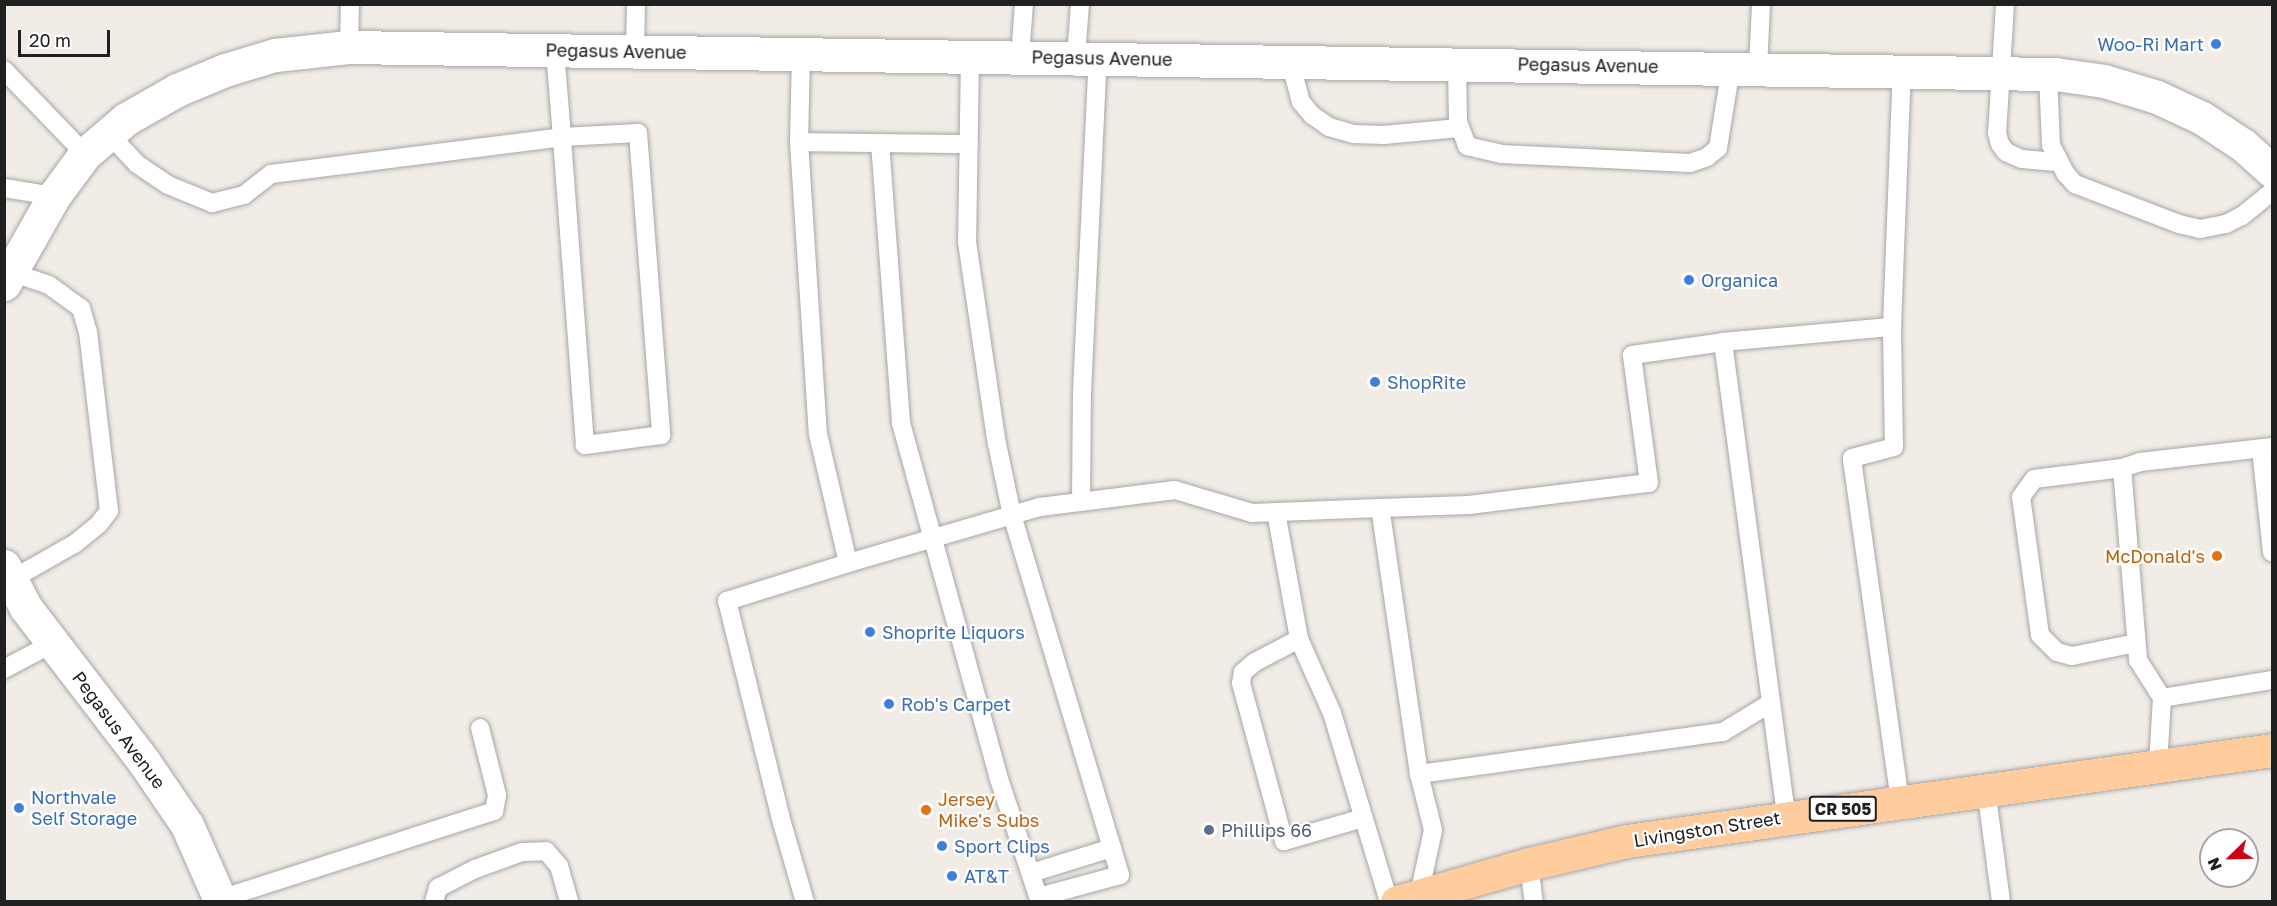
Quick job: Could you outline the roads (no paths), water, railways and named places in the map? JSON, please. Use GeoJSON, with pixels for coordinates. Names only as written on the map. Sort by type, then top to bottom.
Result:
{"type":"FeatureCollection","features":[{"type":"Feature","properties":{"kind":"main road","name":"Livingston Street"},"geometry":{"type":"LineString","coordinates":[[1402,899],[1529,864],[1627,841],[2272,750]]}},
{"type":"Feature","properties":{"kind":"street","name":"Pegasus Avenue"},"geometry":{"type":"LineString","coordinates":[[8,278],[54,196],[97,144],[126,119],[177,90],[225,70],[275,55],[349,47],[2048,74],[2104,81],[2157,97],[2202,118],[2243,145],[2272,171]]}},
{"type":"Feature","properties":{"kind":"street","name":"Pegasus Avenue"},"geometry":{"type":"LineString","coordinates":[[10,587],[144,762],[187,825],[220,900]]}},
{"type":"Feature","properties":{"kind":"lane"},"geometry":{"type":"LineString","coordinates":[[349,47],[350,4]]}},
{"type":"Feature","properties":{"kind":"lane"},"geometry":{"type":"LineString","coordinates":[[635,51],[636,4]]}},
{"type":"Feature","properties":{"kind":"lane"},"geometry":{"type":"LineString","coordinates":[[1020,57],[1024,4]]}},
{"type":"Feature","properties":{"kind":"lane"},"geometry":{"type":"LineString","coordinates":[[1080,4],[1087,58],[1081,502]]}},
{"type":"Feature","properties":{"kind":"lane"},"geometry":{"type":"LineString","coordinates":[[1457,63],[1459,128],[1467,146],[1501,154],[1690,163],[1707,157],[1718,148],[1744,68],[1761,4]]}},
{"type":"Feature","properties":{"kind":"lane"},"geometry":{"type":"LineString","coordinates":[[2005,4],[1996,133],[2006,152],[2022,159],[2059,162]]}},
{"type":"Feature","properties":{"kind":"lane"},"geometry":{"type":"LineString","coordinates":[[4,70],[97,144],[137,164],[168,185],[212,203],[244,195],[271,174],[562,137],[638,133],[661,435],[585,445],[562,137],[555,50]]}},
{"type":"Feature","properties":{"kind":"lane"},"geometry":{"type":"LineString","coordinates":[[801,54],[799,142],[818,434],[848,563]]}},
{"type":"Feature","properties":{"kind":"lane"},"geometry":{"type":"LineString","coordinates":[[880,143],[901,423],[998,776],[1040,899],[1120,875],[1012,515],[997,444],[968,242],[970,56]]}},
{"type":"Feature","properties":{"kind":"lane"},"geometry":{"type":"LineString","coordinates":[[1290,61],[1301,102],[1312,115],[1329,127],[1354,134],[1384,135],[1459,128]]}},
{"type":"Feature","properties":{"kind":"lane"},"geometry":{"type":"LineString","coordinates":[[1900,801],[1852,458],[1894,447],[1892,327],[1902,70]]}},
{"type":"Feature","properties":{"kind":"lane"},"geometry":{"type":"LineString","coordinates":[[2048,74],[2051,145],[2059,162],[2075,184],[2200,230],[2226,224],[2242,216],[2272,192]]}},
{"type":"Feature","properties":{"kind":"lane"},"geometry":{"type":"LineString","coordinates":[[799,142],[969,144]]}},
{"type":"Feature","properties":{"kind":"lane"},"geometry":{"type":"LineString","coordinates":[[4,188],[54,196]]}},
{"type":"Feature","properties":{"kind":"lane"},"geometry":{"type":"LineString","coordinates":[[8,278],[49,285],[81,308],[88,332],[109,511],[99,524],[74,544],[10,587]]}},
{"type":"Feature","properties":{"kind":"lane"},"geometry":{"type":"LineString","coordinates":[[805,902],[727,601],[1040,507],[1175,490],[1252,513],[1469,506],[1649,483],[1632,355],[1723,342],[1892,327]]}},
{"type":"Feature","properties":{"kind":"lane"},"geometry":{"type":"LineString","coordinates":[[1723,342],[1769,704],[1786,817]]}},
{"type":"Feature","properties":{"kind":"lane"},"geometry":{"type":"LineString","coordinates":[[2136,643],[2072,656],[2057,652],[2040,635],[2021,497],[2034,479],[2122,468],[2140,462],[2267,448],[2272,552]]}},
{"type":"Feature","properties":{"kind":"lane"},"geometry":{"type":"LineString","coordinates":[[2122,468],[2138,660],[2162,698],[2158,765]]}},
{"type":"Feature","properties":{"kind":"lane"},"geometry":{"type":"LineString","coordinates":[[1380,508],[1419,774],[1433,830],[1402,899]]}},
{"type":"Feature","properties":{"kind":"lane"},"geometry":{"type":"LineString","coordinates":[[1276,512],[1299,639],[1332,713],[1363,818],[1402,899]]}},
{"type":"Feature","properties":{"kind":"lane"},"geometry":{"type":"LineString","coordinates":[[1299,639],[1254,662],[1243,672],[1241,682],[1284,841],[1363,818]]}},
{"type":"Feature","properties":{"kind":"lane"},"geometry":{"type":"LineString","coordinates":[[4,669],[53,643]]}},
{"type":"Feature","properties":{"kind":"lane"},"geometry":{"type":"LineString","coordinates":[[2162,698],[2272,680]]}},
{"type":"Feature","properties":{"kind":"lane"},"geometry":{"type":"LineString","coordinates":[[1419,774],[1723,732],[1769,704]]}},
{"type":"Feature","properties":{"kind":"lane"},"geometry":{"type":"LineString","coordinates":[[220,900],[494,812],[497,795],[480,728]]}},
{"type":"Feature","properties":{"kind":"lane"},"geometry":{"type":"LineString","coordinates":[[1986,789],[2001,902]]}},
{"type":"Feature","properties":{"kind":"lane"},"geometry":{"type":"LineString","coordinates":[[1031,873],[1113,848]]}},
{"type":"Feature","properties":{"kind":"lane"},"geometry":{"type":"LineString","coordinates":[[434,902],[438,888],[475,868],[522,852],[546,851],[559,866],[569,902]]}},
{"type":"Feature","properties":{"kind":"lane"},"geometry":{"type":"LineString","coordinates":[[1529,864],[1534,902]]}},
{"type":"Feature","properties":{"kind":"place","name":"Woo-Ri Mart"},"geometry":{"type":"Point","coordinates":[2216,44]}},
{"type":"Feature","properties":{"kind":"place","name":"Organica"},"geometry":{"type":"Point","coordinates":[1689,280]}},
{"type":"Feature","properties":{"kind":"place","name":"ShopRite"},"geometry":{"type":"Point","coordinates":[1375,382]}},
{"type":"Feature","properties":{"kind":"place","name":"McDonald's"},"geometry":{"type":"Point","coordinates":[2217,556]}},
{"type":"Feature","properties":{"kind":"place","name":"Shoprite Liquors"},"geometry":{"type":"Point","coordinates":[870,632]}},
{"type":"Feature","properties":{"kind":"place","name":"Rob's Carpet"},"geometry":{"type":"Point","coordinates":[889,704]}},
{"type":"Feature","properties":{"kind":"place","name":"Northvale Self Storage"},"geometry":{"type":"Point","coordinates":[19,808]}},
{"type":"Feature","properties":{"kind":"place","name":"Jersey Mike's Subs"},"geometry":{"type":"Point","coordinates":[926,810]}},
{"type":"Feature","properties":{"kind":"place","name":"Phillips 66"},"geometry":{"type":"Point","coordinates":[1209,830]}},
{"type":"Feature","properties":{"kind":"place","name":"Sport Clips"},"geometry":{"type":"Point","coordinates":[942,846]}},
{"type":"Feature","properties":{"kind":"place","name":"AT&T"},"geometry":{"type":"Point","coordinates":[952,876]}}]}
